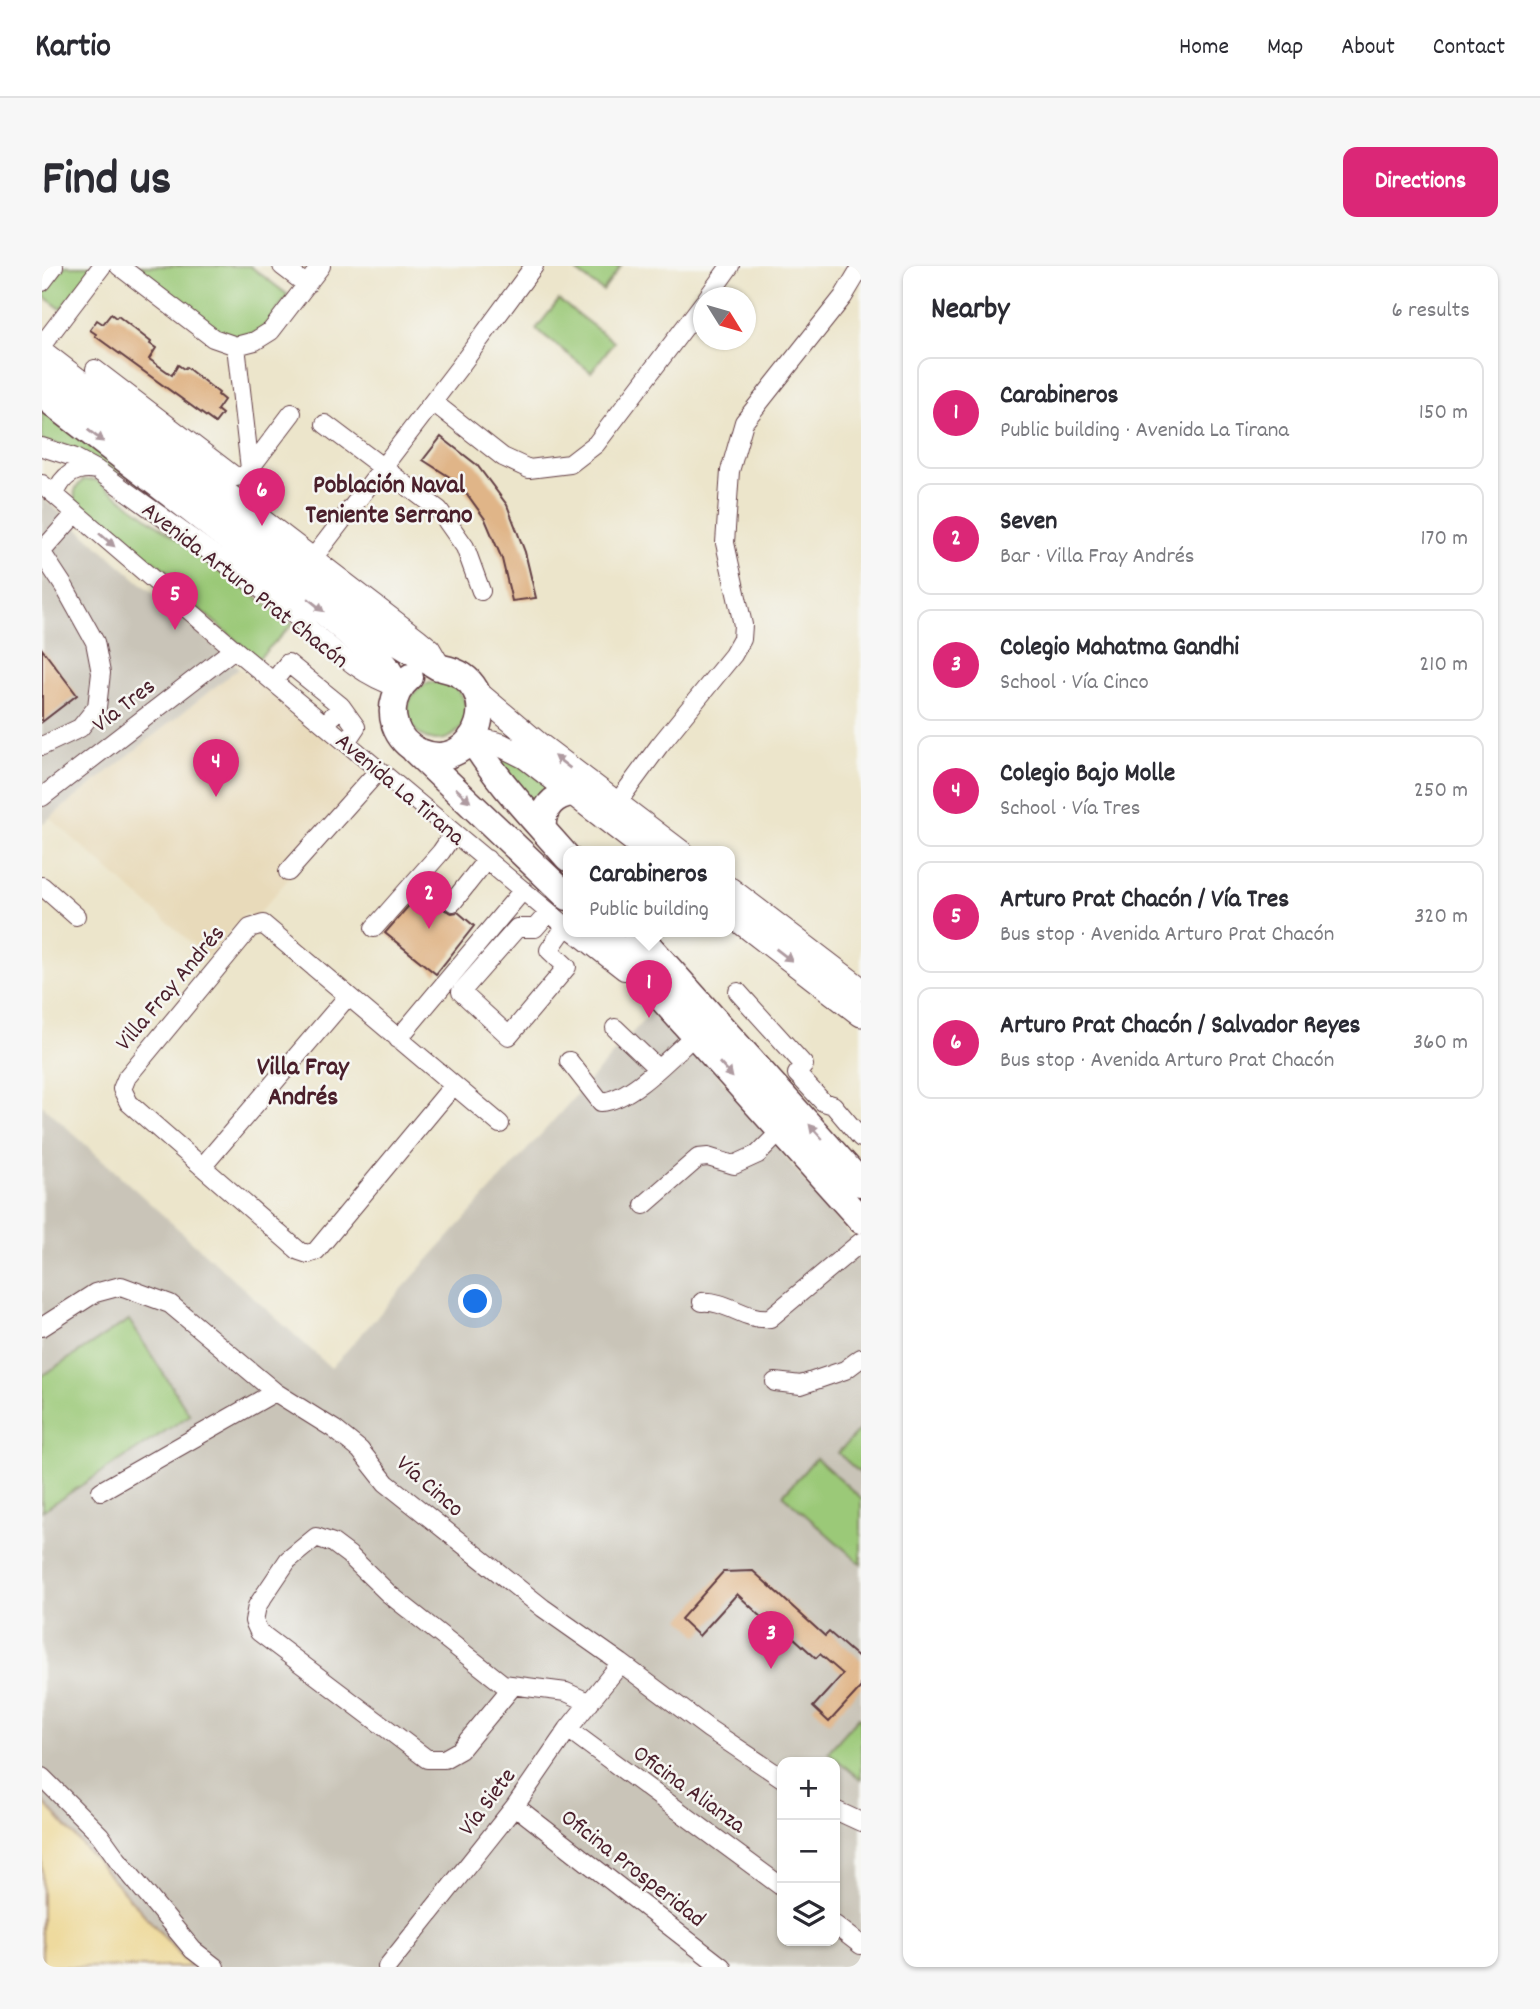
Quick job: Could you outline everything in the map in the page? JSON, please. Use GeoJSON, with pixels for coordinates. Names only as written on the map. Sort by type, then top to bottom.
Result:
{"type":"FeatureCollection","features":[{"type":"Feature","properties":{"kind":"highway","name":"Avenida Arturo Prat Chacón"},"geometry":{"type":"LineString","coordinates":[[42,370],[389,637],[440,668],[465,677],[477,692]]}},
{"type":"Feature","properties":{"kind":"highway","name":"Avenida Arturo Prat Chacón"},"geometry":{"type":"LineString","coordinates":[[42,395],[325,613],[385,665],[400,688]]}},
{"type":"Feature","properties":{"kind":"highway"},"geometry":{"type":"LineString","coordinates":[[440,668],[416,673],[400,688],[395,700],[394,718],[400,736],[413,748],[426,754],[448,754],[461,748],[471,738],[481,716],[477,692]]}},
{"type":"Feature","properties":{"kind":"highway"},"geometry":{"type":"LineString","coordinates":[[471,738],[502,784],[563,852]]}},
{"type":"Feature","properties":{"kind":"highway","name":"Avenida La Tirana"},"geometry":{"type":"LineString","coordinates":[[413,748],[559,904]]}},
{"type":"Feature","properties":{"kind":"highway"},"geometry":{"type":"LineString","coordinates":[[543,830],[543,816],[549,804],[559,796],[572,793]]}},
{"type":"Feature","properties":{"kind":"highway","name":"Avenida La Tirana"},"geometry":{"type":"LineString","coordinates":[[606,937],[861,1220]]}},
{"type":"Feature","properties":{"kind":"highway"},"geometry":{"type":"LineString","coordinates":[[640,937],[861,1183]]}},
{"type":"Feature","properties":{"kind":"main road","name":"Avenida Arturo Prat Chacón"},"geometry":{"type":"LineString","coordinates":[[477,692],[540,745],[673,846]]}},
{"type":"Feature","properties":{"kind":"main road"},"geometry":{"type":"LineString","coordinates":[[471,738],[487,740],[513,750],[640,846]]}},
{"type":"Feature","properties":{"kind":"main road"},"geometry":{"type":"LineString","coordinates":[[735,893],[861,989]]}},
{"type":"Feature","properties":{"kind":"main road"},"geometry":{"type":"LineString","coordinates":[[735,918],[861,1015]]}},
{"type":"Feature","properties":{"kind":"street"},"geometry":{"type":"LineString","coordinates":[[42,282],[54,266]]}},
{"type":"Feature","properties":{"kind":"street"},"geometry":{"type":"LineString","coordinates":[[42,347],[102,266]]}},
{"type":"Feature","properties":{"kind":"street"},"geometry":{"type":"LineString","coordinates":[[118,266],[213,338],[236,346],[255,341],[271,331],[321,266]]}},
{"type":"Feature","properties":{"kind":"street"},"geometry":{"type":"LineString","coordinates":[[282,266],[307,285]]}},
{"type":"Feature","properties":{"kind":"street"},"geometry":{"type":"LineString","coordinates":[[314,557],[534,266]]}},
{"type":"Feature","properties":{"kind":"street"},"geometry":{"type":"LineString","coordinates":[[715,287],[730,266]]}},
{"type":"Feature","properties":{"kind":"street"},"geometry":{"type":"LineString","coordinates":[[617,803],[659,746],[733,655],[742,639],[743,625],[725,543],[730,471],[744,422],[844,297],[861,267]]}},
{"type":"Feature","properties":{"kind":"street"},"geometry":{"type":"LineString","coordinates":[[433,402],[503,457],[529,469],[570,464],[596,444],[693,316]]}},
{"type":"Feature","properties":{"kind":"street"},"geometry":{"type":"LineString","coordinates":[[236,346],[250,469]]}},
{"type":"Feature","properties":{"kind":"street","name":"Avenida Arturo Prat Chacón"},"geometry":{"type":"LineString","coordinates":[[42,347],[425,643],[436,654],[440,668]]}},
{"type":"Feature","properties":{"kind":"street"},"geometry":{"type":"LineString","coordinates":[[94,369],[236,477],[241,478],[250,469],[292,413]]}},
{"type":"Feature","properties":{"kind":"street"},"geometry":{"type":"LineString","coordinates":[[325,424],[439,510],[465,547],[481,591]]}},
{"type":"Feature","properties":{"kind":"street","name":"Avenida Arturo Prat Chacón"},"geometry":{"type":"LineString","coordinates":[[42,447],[73,457],[97,470],[285,607],[360,672],[384,684],[400,688]]}},
{"type":"Feature","properties":{"kind":"street","name":"Avenida Arturo Prat Chacón"},"geometry":{"type":"LineString","coordinates":[[97,470],[81,469],[73,472],[48,490],[234,649]]}},
{"type":"Feature","properties":{"kind":"street"},"geometry":{"type":"LineString","coordinates":[[42,746],[80,728],[97,707],[101,673],[95,642],[42,552],[76,513]]}},
{"type":"Feature","properties":{"kind":"street","name":"Avenida La Tirana"},"geometry":{"type":"LineString","coordinates":[[234,649],[523,890],[559,904]]}},
{"type":"Feature","properties":{"kind":"street","name":"Vía Tres"},"geometry":{"type":"LineString","coordinates":[[42,797],[234,649]]}},
{"type":"Feature","properties":{"kind":"street"},"geometry":{"type":"LineString","coordinates":[[274,682],[289,663],[341,706],[356,727],[346,742]]}},
{"type":"Feature","properties":{"kind":"street"},"geometry":{"type":"LineString","coordinates":[[298,703],[314,684]]}},
{"type":"Feature","properties":{"kind":"street"},"geometry":{"type":"LineString","coordinates":[[325,725],[341,706]]}},
{"type":"Feature","properties":{"kind":"street"},"geometry":{"type":"LineString","coordinates":[[288,872],[379,770]]}},
{"type":"Feature","properties":{"kind":"street"},"geometry":{"type":"LineString","coordinates":[[374,928],[441,852],[454,832]]}},
{"type":"Feature","properties":{"kind":"street"},"geometry":{"type":"LineString","coordinates":[[453,902],[486,859]]}},
{"type":"Feature","properties":{"kind":"street"},"geometry":{"type":"LineString","coordinates":[[42,886],[76,916]]}},
{"type":"Feature","properties":{"kind":"street"},"geometry":{"type":"LineString","coordinates":[[398,1039],[523,890]]}},
{"type":"Feature","properties":{"kind":"street"},"geometry":{"type":"LineString","coordinates":[[559,904],[536,928],[517,928],[461,992],[509,1036],[567,967],[549,950],[563,936]]}},
{"type":"Feature","properties":{"kind":"street","name":"Villa Fray Andrés"},"geometry":{"type":"LineString","coordinates":[[453,1086],[312,1253],[303,1253],[126,1099],[122,1085],[250,928],[258,924],[267,927],[500,1124]]}},
{"type":"Feature","properties":{"kind":"street","name":"Avenida La Tirana"},"geometry":{"type":"LineString","coordinates":[[580,937],[664,1001]]}},
{"type":"Feature","properties":{"kind":"street"},"geometry":{"type":"LineString","coordinates":[[738,992],[804,1065],[797,1074],[823,1102],[833,1105],[861,1138]]}},
{"type":"Feature","properties":{"kind":"street"},"geometry":{"type":"LineString","coordinates":[[202,1167],[348,996]]}},
{"type":"Feature","properties":{"kind":"street"},"geometry":{"type":"LineString","coordinates":[[615,1028],[657,1068]]}},
{"type":"Feature","properties":{"kind":"street"},"geometry":{"type":"LineString","coordinates":[[569,1061],[601,1102],[610,1101],[637,1086],[695,1035]]}},
{"type":"Feature","properties":{"kind":"street"},"geometry":{"type":"LineString","coordinates":[[644,1205],[698,1158],[708,1157],[734,1165],[758,1154],[781,1131]]}},
{"type":"Feature","properties":{"kind":"street"},"geometry":{"type":"LineString","coordinates":[[702,1302],[716,1301],[747,1316],[770,1318],[861,1242]]}},
{"type":"Feature","properties":{"kind":"street","name":"Vía Cinco"},"geometry":{"type":"LineString","coordinates":[[42,1327],[95,1293],[121,1286],[170,1304],[275,1392],[334,1429],[360,1450],[386,1483],[543,1608],[709,1729],[777,1775]]}},
{"type":"Feature","properties":{"kind":"street"},"geometry":{"type":"LineString","coordinates":[[775,1382],[801,1385],[845,1370],[861,1357]]}},
{"type":"Feature","properties":{"kind":"street"},"geometry":{"type":"LineString","coordinates":[[101,1491],[275,1392]]}},
{"type":"Feature","properties":{"kind":"street"},"geometry":{"type":"LineString","coordinates":[[513,1686],[460,1750],[444,1759],[427,1759],[259,1633],[254,1621],[257,1606],[288,1560],[316,1537],[333,1543],[349,1555],[389,1594],[503,1684],[566,1692],[590,1703]]}},
{"type":"Feature","properties":{"kind":"street","name":"Vía Siete"},"geometry":{"type":"LineString","coordinates":[[387,1967],[515,1806],[568,1729],[621,1663]]}},
{"type":"Feature","properties":{"kind":"street","name":"Oficina Alianza"},"geometry":{"type":"LineString","coordinates":[[568,1729],[777,1883]]}},
{"type":"Feature","properties":{"kind":"street"},"geometry":{"type":"LineString","coordinates":[[42,1777],[100,1835],[193,1950],[215,1967]]}},
{"type":"Feature","properties":{"kind":"street","name":"Oficina Prosperidad"},"geometry":{"type":"LineString","coordinates":[[515,1806],[722,1967]]}},
{"type":"Feature","properties":{"kind":"street"},"geometry":{"type":"LineString","coordinates":[[840,1812],[861,1822]]}},
{"type":"Feature","properties":{"kind":"street"},"geometry":{"type":"LineString","coordinates":[[840,1930],[861,1945]]}},
{"type":"Feature","properties":{"kind":"shaded area"},"geometry":{"type":"Polygon","coordinates":[[[42,497],[239,668],[42,824],[42,497]]]}},
{"type":"Feature","properties":{"kind":"shaded area"},"geometry":{"type":"Polygon","coordinates":[[[239,668],[375,777],[255,918],[245,914],[207,957],[50,818],[239,668]]]}},
{"type":"Feature","properties":{"kind":"shaded area"},"geometry":{"type":"Polygon","coordinates":[[[659,1003],[861,1249],[861,1967],[191,1967],[42,1800],[42,1105],[331,1368],[659,1003]]]}},
{"type":"Feature","properties":{"kind":"green space"},"geometry":{"type":"Polygon","coordinates":[[[65,266],[93,266],[61,309],[42,295],[65,266]]]}},
{"type":"Feature","properties":{"kind":"green space"},"geometry":{"type":"Polygon","coordinates":[[[130,266],[250,266],[288,295],[261,329],[253,334],[233,336],[220,333],[130,266]]]}},
{"type":"Feature","properties":{"kind":"green space"},"geometry":{"type":"Polygon","coordinates":[[[581,266],[621,266],[603,291],[577,272],[581,266]]]}},
{"type":"Feature","properties":{"kind":"green space"},"geometry":{"type":"Polygon","coordinates":[[[559,300],[614,342],[591,372],[536,329],[559,300]]]}},
{"type":"Feature","properties":{"kind":"green space"},"geometry":{"type":"Polygon","coordinates":[[[42,407],[300,602],[172,516],[167,507],[127,476],[115,475],[95,460],[68,446],[42,441],[42,407]]]}},
{"type":"Feature","properties":{"kind":"green space"},"geometry":{"type":"Polygon","coordinates":[[[83,480],[96,480],[293,624],[258,659],[192,603],[183,587],[161,566],[136,555],[77,504],[75,491],[83,480]]]}},
{"type":"Feature","properties":{"kind":"green space"},"geometry":{"type":"Polygon","coordinates":[[[431,682],[443,682],[458,690],[466,705],[466,717],[458,732],[443,740],[431,740],[416,732],[408,717],[408,705],[416,690],[431,682]]]}},
{"type":"Feature","properties":{"kind":"green space"},"geometry":{"type":"Polygon","coordinates":[[[491,753],[510,758],[553,789],[536,810],[491,753]]]}},
{"type":"Feature","properties":{"kind":"green space"},"geometry":{"type":"Polygon","coordinates":[[[129,1320],[190,1415],[42,1511],[42,1376],[129,1320]]]}},
{"type":"Feature","properties":{"kind":"green space"},"geometry":{"type":"Polygon","coordinates":[[[861,1428],[861,1474],[838,1453],[861,1428]]]}},
{"type":"Feature","properties":{"kind":"green space"},"geometry":{"type":"Polygon","coordinates":[[[816,1458],[861,1498],[861,1564],[783,1495],[816,1458]]]}},
{"type":"Feature","properties":{"kind":"green space"},"geometry":{"type":"Polygon","coordinates":[[[859,1717],[861,1718],[861,1780],[840,1762],[840,1757],[834,1757],[828,1752],[859,1717]]]}},
{"type":"Feature","properties":{"kind":"sand"},"geometry":{"type":"Polygon","coordinates":[[[42,1800],[44,1802],[191,1967],[42,1967],[42,1800]]]}},
{"type":"Feature","properties":{"kind":"building"},"geometry":{"type":"Polygon","coordinates":[[[111,314],[116,318],[118,316],[151,342],[156,348],[149,359],[172,375],[178,365],[184,369],[186,367],[219,393],[224,400],[217,410],[222,414],[215,423],[95,336],[90,330],[97,320],[103,324],[111,314]]]}},
{"type":"Feature","properties":{"kind":"building"},"geometry":{"type":"Polygon","coordinates":[[[441,437],[477,465],[507,505],[525,552],[536,598],[512,601],[502,559],[485,519],[459,483],[423,460],[441,437]]]}},
{"type":"Feature","properties":{"kind":"building"},"geometry":{"type":"Polygon","coordinates":[[[42,649],[77,695],[42,722],[42,649]]]}},
{"type":"Feature","properties":{"kind":"building"},"geometry":{"type":"Polygon","coordinates":[[[426,886],[442,899],[445,910],[458,912],[474,926],[436,974],[385,933],[426,886]]]}},
{"type":"Feature","properties":{"kind":"building"},"geometry":{"type":"Polygon","coordinates":[[[753,1571],[825,1636],[829,1632],[861,1660],[861,1687],[829,1722],[813,1707],[843,1674],[820,1654],[816,1658],[769,1615],[765,1620],[737,1594],[699,1636],[681,1619],[723,1572],[753,1571]]]}},
{"type":"Feature","properties":{"kind":"place","name":"Arturo Prat Chacón / Salvador Reyes"},"geometry":{"type":"Point","coordinates":[262,526]}},
{"type":"Feature","properties":{"kind":"place","name":"Arturo Prat Chacón / Vía Tres"},"geometry":{"type":"Point","coordinates":[175,630]}},
{"type":"Feature","properties":{"kind":"place","name":"Colegio Bajo Molle"},"geometry":{"type":"Point","coordinates":[216,797]}},
{"type":"Feature","properties":{"kind":"place","name":"Seven"},"geometry":{"type":"Point","coordinates":[429,929]}},
{"type":"Feature","properties":{"kind":"place","name":"Carabineros"},"geometry":{"type":"Point","coordinates":[649,1018]}},
{"type":"Feature","properties":{"kind":"place","name":"Colegio Mahatma Gandhi"},"geometry":{"type":"Point","coordinates":[771,1669]}},
{"type":"Feature","properties":{"kind":"district","name":"Población Naval Teniente Serrano"},"geometry":{"type":"Point","coordinates":[389,498]}},
{"type":"Feature","properties":{"kind":"district","name":"Villa Fray Andrés"},"geometry":{"type":"Point","coordinates":[303,1080]}}]}
